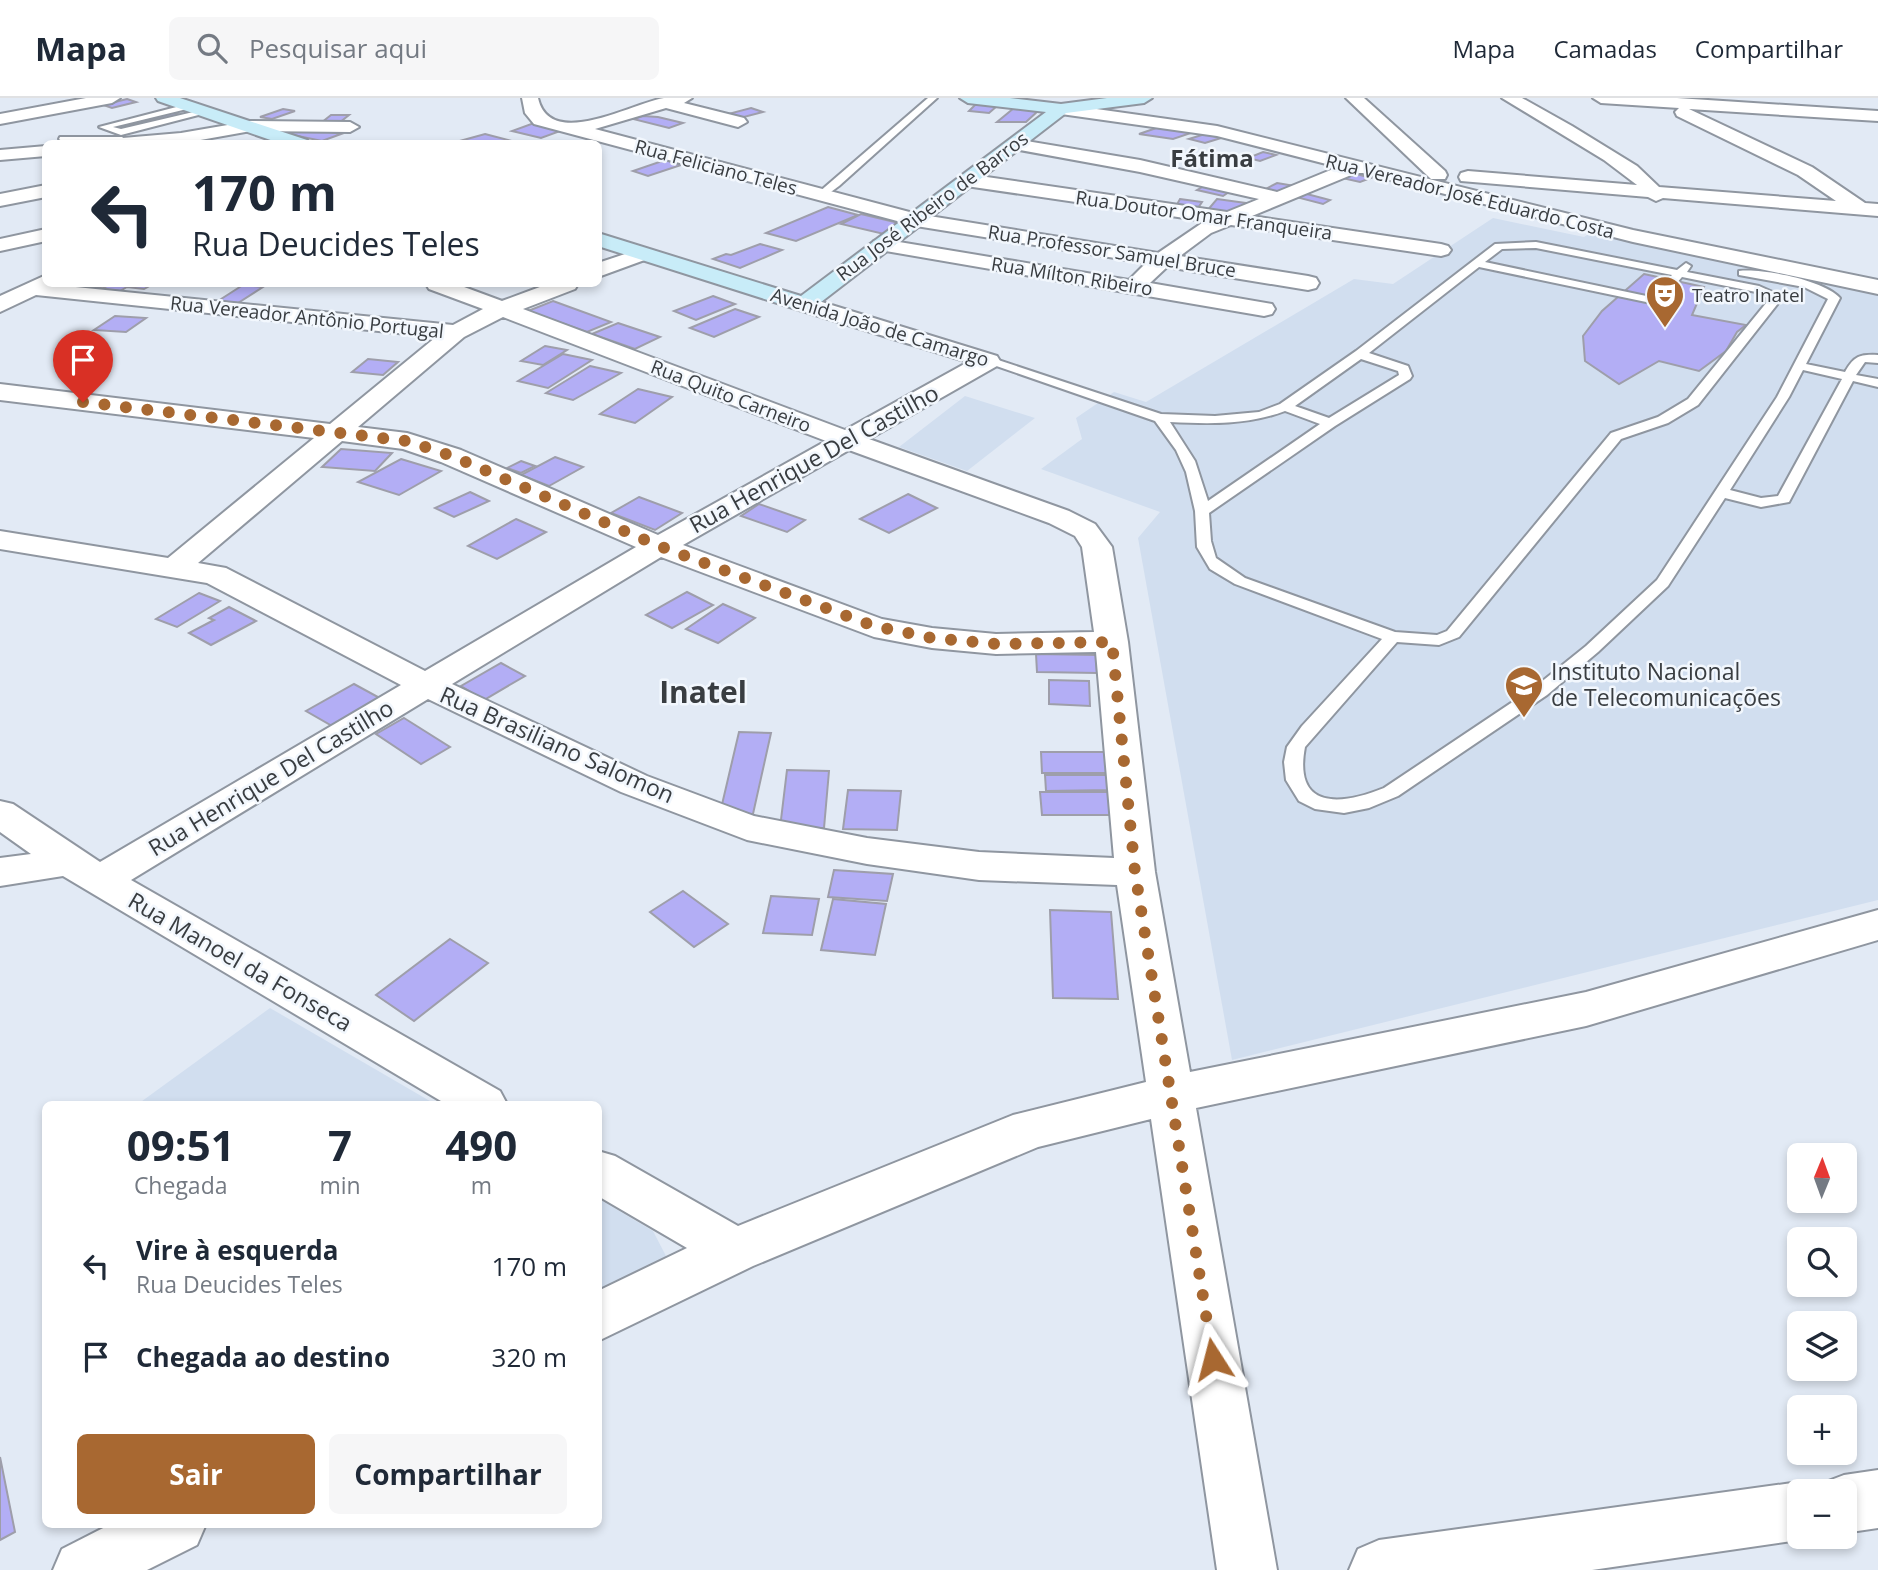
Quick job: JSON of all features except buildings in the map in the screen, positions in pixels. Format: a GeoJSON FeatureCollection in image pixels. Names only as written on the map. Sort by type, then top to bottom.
{"type":"FeatureCollection","features":[{"type":"Feature","properties":{"kind":"main road"},"geometry":{"type":"LineString","coordinates":[[164,98],[251,126],[283,140]]}},
{"type":"Feature","properties":{"kind":"main road"},"geometry":{"type":"LineString","coordinates":[[968,98],[1061,109],[1139,98]]}},
{"type":"Feature","properties":{"kind":"main road","name":"Rua José Ribeiro de Barros"},"geometry":{"type":"LineString","coordinates":[[804,304],[1061,109]]}},
{"type":"Feature","properties":{"kind":"main road","name":"Avenida João de Camargo"},"geometry":{"type":"LineString","coordinates":[[602,240],[804,304]]}},
{"type":"Feature","properties":{"kind":"street"},"geometry":{"type":"LineString","coordinates":[[51,98],[84,104]]}},
{"type":"Feature","properties":{"kind":"street"},"geometry":{"type":"LineString","coordinates":[[0,119],[112,98]]}},
{"type":"Feature","properties":{"kind":"street","name":"Rua Feliciano Teles"},"geometry":{"type":"LineString","coordinates":[[530,98],[533,113],[540,120],[916,220]]}},
{"type":"Feature","properties":{"kind":"street"},"geometry":{"type":"LineString","coordinates":[[543,140],[684,98]]}},
{"type":"Feature","properties":{"kind":"street"},"geometry":{"type":"LineString","coordinates":[[1012,103],[1032,98]]}},
{"type":"Feature","properties":{"kind":"street"},"geometry":{"type":"LineString","coordinates":[[1354,98],[1438,175]]}},
{"type":"Feature","properties":{"kind":"street"},"geometry":{"type":"LineString","coordinates":[[1510,98],[1609,156],[1648,183],[1684,248]]}},
{"type":"Feature","properties":{"kind":"street"},"geometry":{"type":"LineString","coordinates":[[1601,98],[1830,105],[1878,116]]}},
{"type":"Feature","properties":{"kind":"street"},"geometry":{"type":"LineString","coordinates":[[1662,100],[1805,171],[1869,209],[1878,226]]}},
{"type":"Feature","properties":{"kind":"street"},"geometry":{"type":"LineString","coordinates":[[665,103],[738,121]]}},
{"type":"Feature","properties":{"kind":"street"},"geometry":{"type":"LineString","coordinates":[[1830,105],[1878,130]]}},
{"type":"Feature","properties":{"kind":"street","name":"Rua Vereador José Eduardo Costa"},"geometry":{"type":"LineString","coordinates":[[1061,109],[1196,127],[1684,248],[1878,287]]}},
{"type":"Feature","properties":{"kind":"street"},"geometry":{"type":"LineString","coordinates":[[162,140],[251,126],[350,127]]}},
{"type":"Feature","properties":{"kind":"street"},"geometry":{"type":"LineString","coordinates":[[1014,144],[1140,166],[1279,198]]}},
{"type":"Feature","properties":{"kind":"street"},"geometry":{"type":"LineString","coordinates":[[0,155],[42,150]]}},
{"type":"Feature","properties":{"kind":"street"},"geometry":{"type":"LineString","coordinates":[[20,173],[42,165]]}},
{"type":"Feature","properties":{"kind":"street"},"geometry":{"type":"LineString","coordinates":[[1135,286],[1163,259],[1204,229],[1354,167],[1869,209]]}},
{"type":"Feature","properties":{"kind":"street","name":"Rua Doutor Omar Franqueira"},"geometry":{"type":"LineString","coordinates":[[966,180],[1441,250]]}},
{"type":"Feature","properties":{"kind":"street"},"geometry":{"type":"LineString","coordinates":[[0,200],[42,192]]}},
{"type":"Feature","properties":{"kind":"street"},"geometry":{"type":"LineString","coordinates":[[1348,237],[1358,226],[1373,219]]}},
{"type":"Feature","properties":{"kind":"street","name":"Rua Professor Samuel Bruce"},"geometry":{"type":"LineString","coordinates":[[916,220],[1308,283]]}},
{"type":"Feature","properties":{"kind":"street"},"geometry":{"type":"LineString","coordinates":[[0,245],[42,236]]}},
{"type":"Feature","properties":{"kind":"street","name":"Rua Mílton Ribeiro"},"geometry":{"type":"LineString","coordinates":[[881,245],[1264,309]]}},
{"type":"Feature","properties":{"kind":"street"},"geometry":{"type":"LineString","coordinates":[[602,269],[642,254]]}},
{"type":"Feature","properties":{"kind":"street"},"geometry":{"type":"LineString","coordinates":[[2,302],[39,285]]}},
{"type":"Feature","properties":{"kind":"street","name":"Rua Vereador Antônio Portugal"},"geometry":{"type":"LineString","coordinates":[[57,287],[456,332]]}},
{"type":"Feature","properties":{"kind":"street","name":"Rua Quito Carneiro"},"geometry":{"type":"LineString","coordinates":[[445,287],[849,441],[1059,517],[1085,530],[1097,547],[1112,642]]}},
{"type":"Feature","properties":{"kind":"street"},"geometry":{"type":"LineString","coordinates":[[173,569],[456,332],[504,308],[559,287]]}},
{"type":"Feature","properties":{"kind":"street","name":"Avenida João de Camargo"},"geometry":{"type":"LineString","coordinates":[[804,304],[988,361]]}},
{"type":"Feature","properties":{"kind":"street","name":"Rua Henrique Del Castilho"},"geometry":{"type":"LineString","coordinates":[[85,871],[426,685],[659,546],[988,361]]}},
{"type":"Feature","properties":{"kind":"street"},"geometry":{"type":"LineString","coordinates":[[0,392],[407,441],[452,456],[659,546],[814,605],[886,629],[932,638],[996,644],[1112,642],[1135,872],[1247,1570]]}},
{"type":"Feature","properties":{"kind":"street","name":"Rua Brasiliano Salomon"},"geometry":{"type":"LineString","coordinates":[[0,540],[215,575],[426,685],[635,784],[747,827],[867,851],[979,866],[1135,872]]}},
{"type":"Feature","properties":{"kind":"street","name":"Rua Manoel da Fonseca"},"geometry":{"type":"LineString","coordinates":[[0,813],[85,871],[479,1101]]}},
{"type":"Feature","properties":{"kind":"street"},"geometry":{"type":"LineString","coordinates":[[0,872],[85,871]]}},
{"type":"Feature","properties":{"kind":"street"},"geometry":{"type":"LineString","coordinates":[[602,1315],[735,1250],[1030,1129],[1171,1096],[1586,1009],[1878,925]]}},
{"type":"Feature","properties":{"kind":"street"},"geometry":{"type":"LineString","coordinates":[[602,1173],[735,1250]]}},
{"type":"Feature","properties":{"kind":"street"},"geometry":{"type":"LineString","coordinates":[[1857,1502],[1878,1499]]}},
{"type":"Feature","properties":{"kind":"street"},"geometry":{"type":"LineString","coordinates":[[1379,1570],[1787,1513]]}},
{"type":"Feature","properties":{"kind":"street"},"geometry":{"type":"LineString","coordinates":[[83,1570],[168,1528]]}},
{"type":"Feature","properties":{"kind":"lane"},"geometry":{"type":"LineString","coordinates":[[821,195],[855,170],[896,128],[933,98]]}},
{"type":"Feature","properties":{"kind":"lane"},"geometry":{"type":"LineString","coordinates":[[188,106],[103,127],[121,132],[206,112]]}},
{"type":"Feature","properties":{"kind":"lane"},"geometry":{"type":"LineString","coordinates":[[64,139],[91,140]]}},
{"type":"Feature","properties":{"kind":"lane","name":"Avenida João de Camargo"},"geometry":{"type":"LineString","coordinates":[[988,361],[1160,418],[1237,419],[1261,416],[1285,407],[1360,354],[1499,246],[1522,244],[1679,273],[1769,293],[1773,302],[1688,407],[1663,420],[1616,436],[1453,634],[1439,640],[1393,637]]}},
{"type":"Feature","properties":{"kind":"lane"},"geometry":{"type":"LineString","coordinates":[[1476,263],[1647,300],[1656,300],[1679,273],[1689,266],[1710,266]]}},
{"type":"Feature","properties":{"kind":"lane"},"geometry":{"type":"LineString","coordinates":[[1160,418],[1175,435],[1190,461],[1203,511],[1203,546],[1209,560],[1240,581],[1393,637],[1308,730],[1296,747],[1293,762],[1295,780],[1306,797],[1322,805],[1344,807],[1362,804],[1391,792],[1541,691],[1592,649],[1663,583],[1783,397],[1834,298],[1817,287],[1734,271]]}},
{"type":"Feature","properties":{"kind":"lane"},"geometry":{"type":"LineString","coordinates":[[1203,511],[1330,424],[1406,376],[1404,369],[1360,354]]}},
{"type":"Feature","properties":{"kind":"lane"},"geometry":{"type":"LineString","coordinates":[[1722,492],[1760,502],[1779,502],[1784,499],[1860,359],[1878,359]]}},
{"type":"Feature","properties":{"kind":"lane"},"geometry":{"type":"LineString","coordinates":[[1799,366],[1878,383]]}},
{"type":"Feature","properties":{"kind":"lane"},"geometry":{"type":"LineString","coordinates":[[1285,407],[1330,424]]}},
{"type":"Feature","properties":{"kind":"shaded area","name":"Instituto Nacional de Telecomunicações"},"geometry":{"type":"Polygon","coordinates":[[[1493,218],[1584,237],[1595,230],[1878,294],[1878,900],[1232,1060],[1138,538],[1160,512],[1041,469],[1082,439],[1076,418],[1114,392],[1146,402],[1354,279],[1393,284],[1493,218]]]}},
{"type":"Feature","properties":{"kind":"shaded area"},"geometry":{"type":"Polygon","coordinates":[[[965,396],[1035,418],[967,471],[899,447],[965,396]]]}},
{"type":"Feature","properties":{"kind":"shaded area"},"geometry":{"type":"Polygon","coordinates":[[[270,1008],[430,1101],[142,1101],[270,1008]]]}},
{"type":"Feature","properties":{"kind":"shaded area"},"geometry":{"type":"Polygon","coordinates":[[[602,1201],[653,1231],[667,1258],[602,1290],[602,1201]]]}},
{"type":"Feature","properties":{"kind":"place","name":"Teatro Inatel"},"geometry":{"type":"Point","coordinates":[1665,329]}},
{"type":"Feature","properties":{"kind":"place","name":"Instituto Nacional de Telecomunicações"},"geometry":{"type":"Point","coordinates":[1524,719]}},
{"type":"Feature","properties":{"kind":"district","name":"Fátima"},"geometry":{"type":"Point","coordinates":[1212,159]}},
{"type":"Feature","properties":{"kind":"district","name":"Inatel"},"geometry":{"type":"Point","coordinates":[703,693]}},
{"type":"Feature","properties":{"kind":"route"},"geometry":{"type":"LineString","coordinates":[[83,402],[407,441],[452,456],[659,546],[874,626],[932,638],[996,644],[1112,642],[1135,872],[1213,1359]]}}]}
